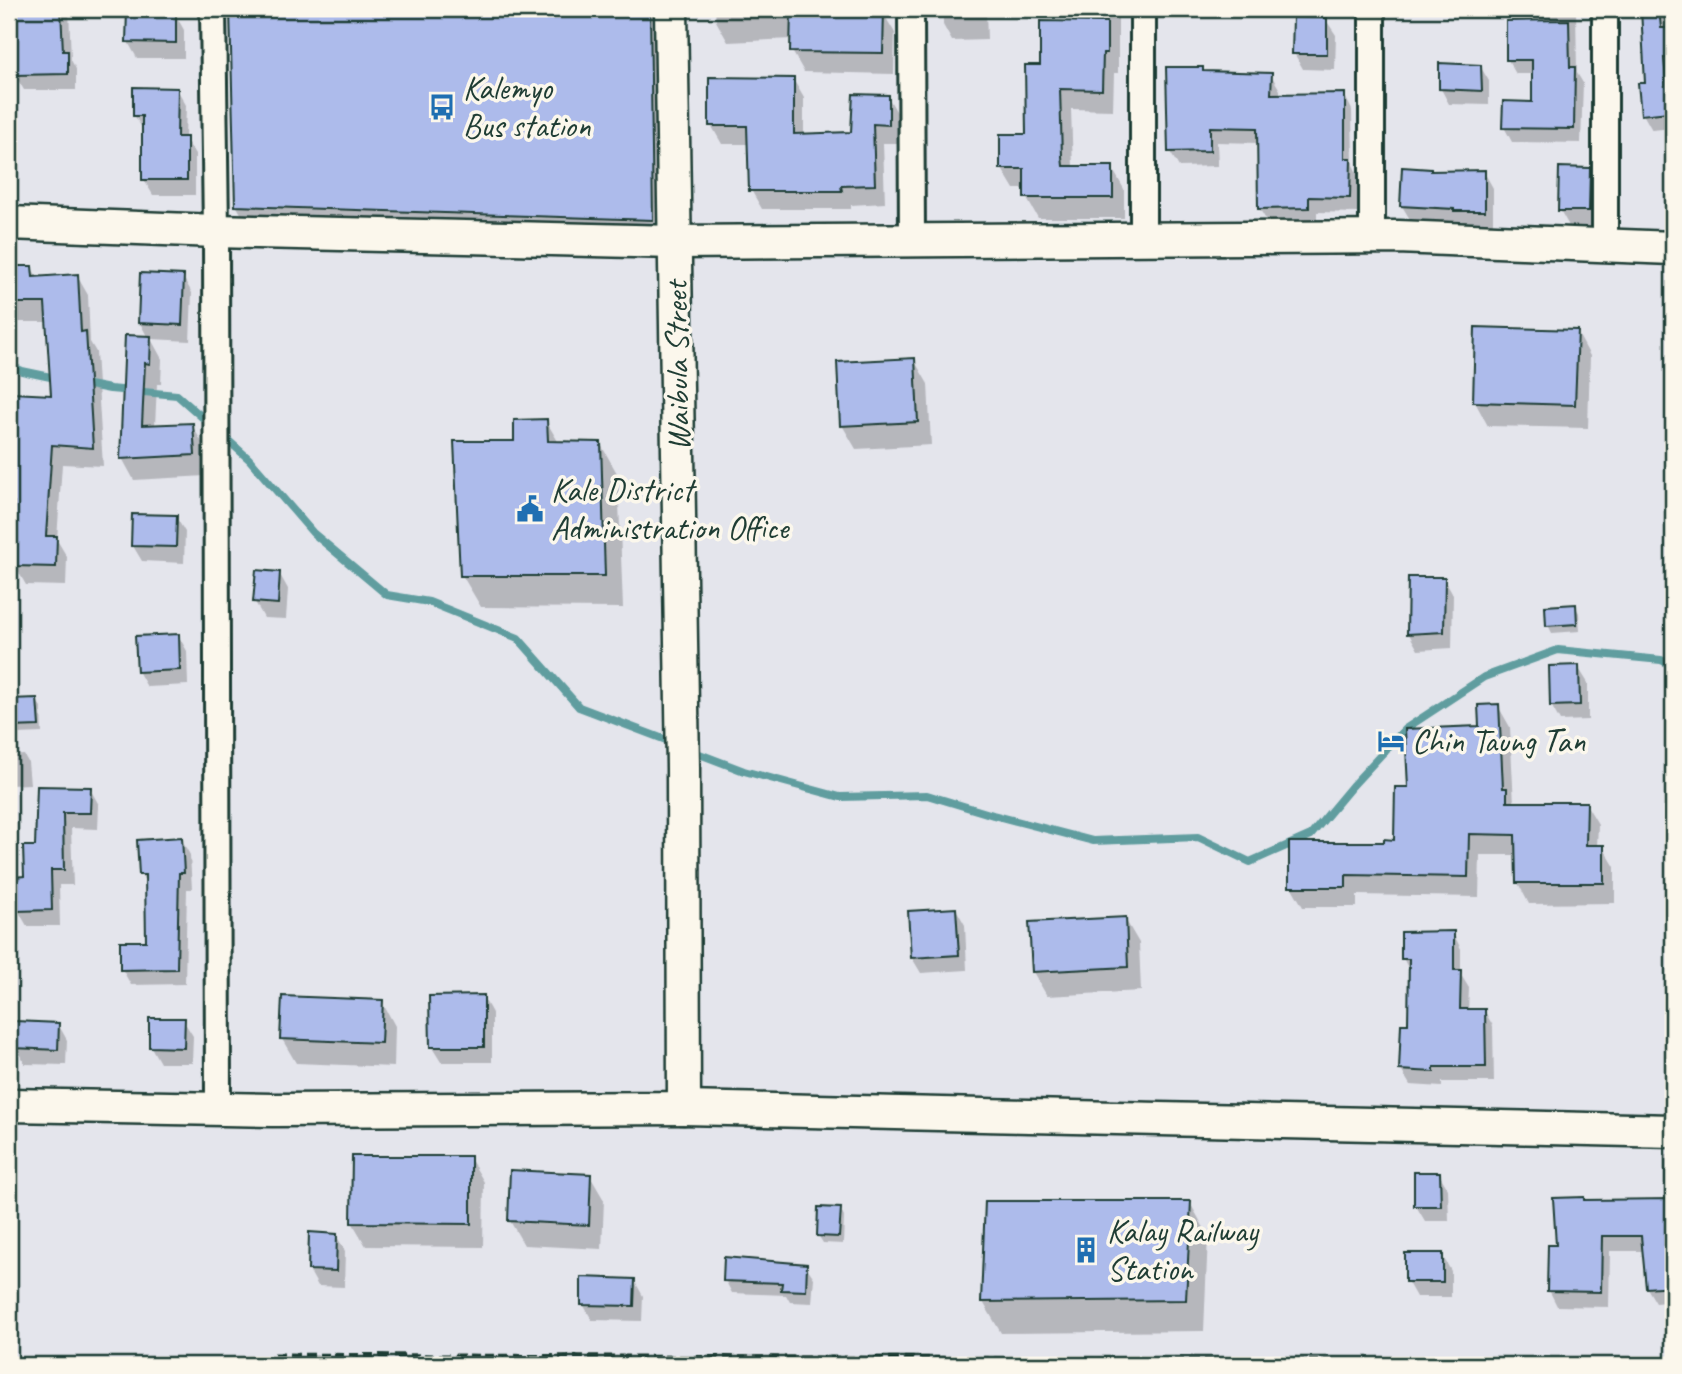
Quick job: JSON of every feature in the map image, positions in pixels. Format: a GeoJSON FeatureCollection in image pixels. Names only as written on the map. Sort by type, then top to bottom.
{"type":"FeatureCollection","features":[{"type":"Feature","properties":{"kind":"street"},"geometry":{"type":"LineString","coordinates":[[213,9],[217,402],[218,1109]]}},
{"type":"Feature","properties":{"kind":"street","name":"Waibula Street"},"geometry":{"type":"LineString","coordinates":[[671,9],[683,768],[684,1108]]}},
{"type":"Feature","properties":{"kind":"street"},"geometry":{"type":"LineString","coordinates":[[911,9],[912,240]]}},
{"type":"Feature","properties":{"kind":"street"},"geometry":{"type":"LineString","coordinates":[[1143,9],[1143,239]]}},
{"type":"Feature","properties":{"kind":"street"},"geometry":{"type":"LineString","coordinates":[[1372,9],[1372,237]]}},
{"type":"Feature","properties":{"kind":"street"},"geometry":{"type":"LineString","coordinates":[[1605,9],[1605,245]]}},
{"type":"Feature","properties":{"kind":"street"},"geometry":{"type":"LineString","coordinates":[[9,223],[675,242],[1372,237],[1673,248]]}},
{"type":"Feature","properties":{"kind":"street"},"geometry":{"type":"LineString","coordinates":[[9,1105],[218,1109],[684,1108],[1673,1130]]}},
{"type":"Feature","properties":{"kind":"building"},"geometry":{"type":"Polygon","coordinates":[[[9,9],[61,9],[63,51],[68,51],[68,74],[14,75],[13,46],[9,47],[9,9]]]}},
{"type":"Feature","properties":{"kind":"building","name":"Kalemyo Bus station"},"geometry":{"type":"Polygon","coordinates":[[[230,9],[650,9],[653,220],[235,206],[230,9]]]}},
{"type":"Feature","properties":{"kind":"building"},"geometry":{"type":"Polygon","coordinates":[[[791,9],[884,10],[883,53],[790,52],[791,9]]]}},
{"type":"Feature","properties":{"kind":"building"},"geometry":{"type":"Polygon","coordinates":[[[1641,9],[1659,9],[1661,28],[1670,28],[1672,58],[1664,58],[1669,112],[1641,115],[1638,83],[1645,83],[1641,9]]]}},
{"type":"Feature","properties":{"kind":"building"},"geometry":{"type":"Polygon","coordinates":[[[127,11],[176,12],[176,43],[126,42],[127,11]]]}},
{"type":"Feature","properties":{"kind":"building"},"geometry":{"type":"Polygon","coordinates":[[[1293,17],[1327,18],[1327,54],[1292,54],[1293,17]]]}},
{"type":"Feature","properties":{"kind":"building"},"geometry":{"type":"Polygon","coordinates":[[[1569,20],[1570,67],[1575,67],[1574,129],[1502,128],[1503,101],[1532,102],[1532,60],[1506,60],[1506,21],[1569,20]]]}},
{"type":"Feature","properties":{"kind":"building"},"geometry":{"type":"Polygon","coordinates":[[[1040,21],[1107,22],[1107,53],[1103,53],[1102,90],[1060,89],[1062,156],[1063,166],[1113,166],[1113,198],[1024,198],[1024,169],[1000,169],[1000,134],[1026,134],[1025,65],[1040,65],[1040,21]]]}},
{"type":"Feature","properties":{"kind":"building"},"geometry":{"type":"Polygon","coordinates":[[[1439,63],[1481,65],[1482,91],[1439,89],[1439,63]]]}},
{"type":"Feature","properties":{"kind":"building"},"geometry":{"type":"Polygon","coordinates":[[[1166,67],[1272,73],[1271,94],[1345,93],[1345,158],[1351,158],[1350,198],[1309,197],[1309,208],[1258,209],[1257,128],[1210,127],[1210,151],[1168,152],[1166,67]]]}},
{"type":"Feature","properties":{"kind":"building"},"geometry":{"type":"Polygon","coordinates":[[[709,77],[794,78],[794,134],[851,132],[853,94],[889,95],[889,125],[873,124],[875,185],[841,186],[842,191],[749,191],[747,126],[709,126],[709,77]]]}},
{"type":"Feature","properties":{"kind":"building"},"geometry":{"type":"Polygon","coordinates":[[[133,87],[178,88],[177,137],[187,137],[187,180],[142,180],[142,116],[133,116],[133,87]]]}},
{"type":"Feature","properties":{"kind":"building"},"geometry":{"type":"Polygon","coordinates":[[[1402,167],[1431,171],[1485,170],[1485,211],[1400,206],[1402,167]]]}},
{"type":"Feature","properties":{"kind":"building"},"geometry":{"type":"Polygon","coordinates":[[[1559,167],[1590,168],[1589,211],[1558,211],[1559,167]]]}},
{"type":"Feature","properties":{"kind":"building"},"geometry":{"type":"Polygon","coordinates":[[[9,266],[32,266],[33,277],[78,274],[81,332],[86,331],[93,448],[52,445],[46,536],[57,536],[56,567],[13,566],[14,502],[9,502],[9,435],[13,393],[51,395],[45,303],[9,303],[9,266]]]}},
{"type":"Feature","properties":{"kind":"building"},"geometry":{"type":"Polygon","coordinates":[[[140,273],[184,275],[182,325],[138,323],[140,273]]]}},
{"type":"Feature","properties":{"kind":"building"},"geometry":{"type":"Polygon","coordinates":[[[1475,327],[1578,330],[1575,405],[1473,402],[1475,327]]]}},
{"type":"Feature","properties":{"kind":"building"},"geometry":{"type":"Polygon","coordinates":[[[125,335],[151,336],[150,364],[145,363],[142,425],[193,423],[195,455],[120,459],[125,335]]]}},
{"type":"Feature","properties":{"kind":"building"},"geometry":{"type":"Polygon","coordinates":[[[915,358],[918,422],[840,426],[837,362],[915,358]]]}},
{"type":"Feature","properties":{"kind":"building","name":"Kale District Administration Office"},"geometry":{"type":"Polygon","coordinates":[[[547,419],[548,441],[601,442],[605,576],[460,576],[454,441],[514,441],[514,420],[547,419]]]}},
{"type":"Feature","properties":{"kind":"building"},"geometry":{"type":"Polygon","coordinates":[[[132,514],[177,515],[176,547],[131,546],[132,514]]]}},
{"type":"Feature","properties":{"kind":"building"},"geometry":{"type":"Polygon","coordinates":[[[256,570],[280,572],[278,604],[253,602],[256,570]]]}},
{"type":"Feature","properties":{"kind":"building"},"geometry":{"type":"Polygon","coordinates":[[[1408,577],[1445,577],[1444,632],[1407,634],[1408,577]]]}},
{"type":"Feature","properties":{"kind":"building"},"geometry":{"type":"Polygon","coordinates":[[[1576,604],[1577,624],[1546,626],[1545,606],[1576,604]]]}},
{"type":"Feature","properties":{"kind":"building"},"geometry":{"type":"Polygon","coordinates":[[[179,634],[180,670],[137,672],[135,636],[179,634]]]}},
{"type":"Feature","properties":{"kind":"building"},"geometry":{"type":"Polygon","coordinates":[[[1579,665],[1580,705],[1550,706],[1549,666],[1579,665]]]}},
{"type":"Feature","properties":{"kind":"building"},"geometry":{"type":"Polygon","coordinates":[[[37,698],[39,726],[11,727],[9,699],[37,698]]]}},
{"type":"Feature","properties":{"kind":"building"},"geometry":{"type":"Polygon","coordinates":[[[1499,704],[1503,788],[1507,788],[1507,802],[1587,802],[1586,845],[1604,845],[1604,883],[1516,883],[1515,835],[1469,834],[1468,877],[1346,875],[1346,887],[1289,887],[1289,842],[1394,840],[1395,787],[1408,787],[1405,729],[1479,726],[1478,705],[1499,704]]]}},
{"type":"Feature","properties":{"kind":"building"},"geometry":{"type":"Polygon","coordinates":[[[37,786],[91,787],[90,813],[63,813],[64,870],[51,870],[52,910],[16,911],[15,877],[24,876],[23,846],[35,846],[37,786]]]}},
{"type":"Feature","properties":{"kind":"building"},"geometry":{"type":"Polygon","coordinates":[[[182,837],[184,873],[179,873],[177,969],[120,970],[120,941],[146,941],[145,875],[139,875],[137,840],[182,837]]]}},
{"type":"Feature","properties":{"kind":"building"},"geometry":{"type":"Polygon","coordinates":[[[956,908],[959,955],[911,958],[908,911],[956,908]]]}},
{"type":"Feature","properties":{"kind":"building"},"geometry":{"type":"Polygon","coordinates":[[[1126,917],[1128,967],[1032,972],[1029,922],[1126,917]]]}},
{"type":"Feature","properties":{"kind":"building"},"geometry":{"type":"Polygon","coordinates":[[[1454,931],[1454,970],[1461,970],[1460,1009],[1485,1009],[1486,1067],[1434,1067],[1434,1072],[1399,1070],[1401,1024],[1408,1024],[1409,959],[1401,959],[1401,932],[1454,931]]]}},
{"type":"Feature","properties":{"kind":"building"},"geometry":{"type":"Polygon","coordinates":[[[484,995],[484,1047],[430,1047],[429,996],[484,995]]]}},
{"type":"Feature","properties":{"kind":"building"},"geometry":{"type":"Polygon","coordinates":[[[282,996],[383,1000],[381,1043],[280,1039],[282,996]]]}},
{"type":"Feature","properties":{"kind":"building"},"geometry":{"type":"Polygon","coordinates":[[[149,1018],[185,1018],[184,1048],[149,1047],[149,1018]]]}},
{"type":"Feature","properties":{"kind":"building"},"geometry":{"type":"Polygon","coordinates":[[[15,1021],[59,1023],[58,1050],[14,1048],[15,1021]]]}},
{"type":"Feature","properties":{"kind":"building"},"geometry":{"type":"Polygon","coordinates":[[[352,1156],[471,1156],[471,1224],[351,1223],[352,1156]]]}},
{"type":"Feature","properties":{"kind":"building"},"geometry":{"type":"Polygon","coordinates":[[[510,1170],[591,1174],[589,1225],[508,1221],[510,1170]]]}},
{"type":"Feature","properties":{"kind":"building"},"geometry":{"type":"Polygon","coordinates":[[[1414,1172],[1440,1172],[1441,1206],[1414,1206],[1414,1172]]]}},
{"type":"Feature","properties":{"kind":"building"},"geometry":{"type":"Polygon","coordinates":[[[1584,1197],[1584,1200],[1673,1199],[1673,1286],[1646,1288],[1641,1236],[1602,1236],[1601,1292],[1547,1291],[1548,1245],[1556,1245],[1553,1198],[1584,1197]]]}},
{"type":"Feature","properties":{"kind":"building","name":"Kalay Railway Station"},"geometry":{"type":"Polygon","coordinates":[[[985,1201],[1191,1201],[1186,1300],[981,1302],[985,1201]]]}},
{"type":"Feature","properties":{"kind":"building"},"geometry":{"type":"Polygon","coordinates":[[[818,1207],[841,1208],[839,1237],[817,1236],[818,1207]]]}},
{"type":"Feature","properties":{"kind":"building"},"geometry":{"type":"Polygon","coordinates":[[[309,1232],[337,1234],[336,1271],[308,1270],[309,1232]]]}},
{"type":"Feature","properties":{"kind":"building"},"geometry":{"type":"Polygon","coordinates":[[[1405,1253],[1443,1253],[1443,1282],[1405,1282],[1405,1253]]]}},
{"type":"Feature","properties":{"kind":"building"},"geometry":{"type":"Polygon","coordinates":[[[724,1257],[807,1264],[806,1291],[781,1290],[782,1283],[723,1281],[724,1257]]]}},
{"type":"Feature","properties":{"kind":"building"},"geometry":{"type":"Polygon","coordinates":[[[581,1277],[635,1279],[634,1306],[581,1305],[581,1277]]]}},
{"type":"Feature","properties":{"kind":"waterway"},"geometry":{"type":"LineString","coordinates":[[9,365],[22,371],[60,379]]}},
{"type":"Feature","properties":{"kind":"waterway"},"geometry":{"type":"LineString","coordinates":[[79,383],[110,389],[177,395],[211,425]]}},
{"type":"Feature","properties":{"kind":"waterway"},"geometry":{"type":"LineString","coordinates":[[221,434],[249,459],[313,533],[387,595],[429,602],[518,638],[579,707],[674,743]]}},
{"type":"Feature","properties":{"kind":"waterway"},"geometry":{"type":"LineString","coordinates":[[689,750],[744,771],[840,797],[927,795],[1093,841],[1198,837],[1250,862],[1311,835],[1405,729],[1484,677],[1558,650],[1661,660],[1673,665]]}},
{"type":"Feature","properties":{"kind":"railway"},"geometry":{"type":"LineString","coordinates":[[274,1355],[1673,1363]]}},
{"type":"Feature","properties":{"kind":"place","name":"Kalemyo Bus station"},"geometry":{"type":"Point","coordinates":[442,107]}},
{"type":"Feature","properties":{"kind":"place","name":"Kale District Administration Office"},"geometry":{"type":"Point","coordinates":[530,509]}},
{"type":"Feature","properties":{"kind":"place","name":"Chin Taung Tan"},"geometry":{"type":"Point","coordinates":[1391,741]}},
{"type":"Feature","properties":{"kind":"place","name":"Kalay Railway Station"},"geometry":{"type":"Point","coordinates":[1086,1250]}}]}
